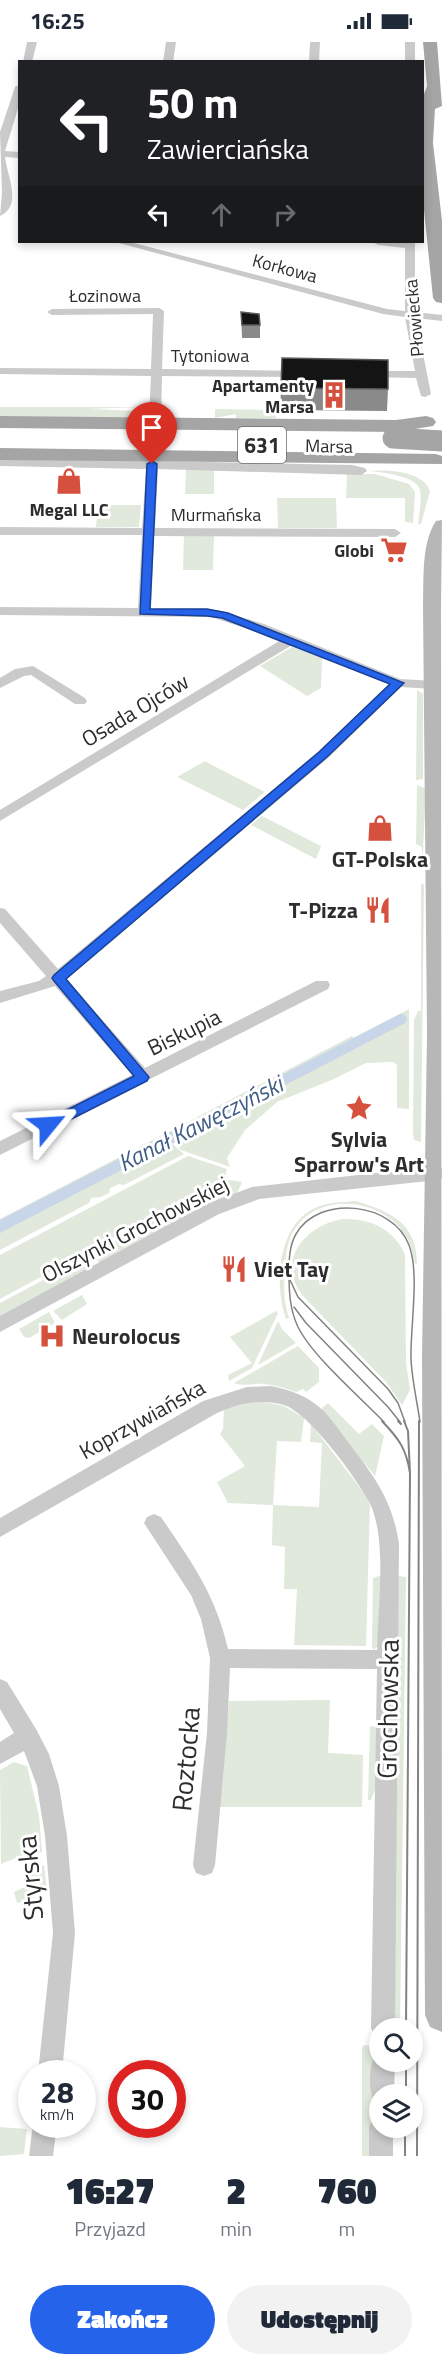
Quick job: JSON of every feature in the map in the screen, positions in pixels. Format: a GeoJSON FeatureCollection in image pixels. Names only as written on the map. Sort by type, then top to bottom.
{"type":"FeatureCollection","features":[{"type":"Feature","properties":{"kind":"main road","name":"Płowiecka"},"geometry":{"type":"LineString","coordinates":[[430,42],[434,86],[427,109],[425,144],[442,298]]}},
{"type":"Feature","properties":{"kind":"main road"},"geometry":{"type":"LineString","coordinates":[[434,86],[442,158]]}},
{"type":"Feature","properties":{"kind":"main road","name":"Marsa"},"geometry":{"type":"LineString","coordinates":[[0,422],[396,426],[433,416],[421,433],[422,439],[427,451],[440,458]]}},
{"type":"Feature","properties":{"kind":"main road"},"geometry":{"type":"LineString","coordinates":[[67,422],[92,427],[188,435]]}},
{"type":"Feature","properties":{"kind":"main road","name":"Marsa"},"geometry":{"type":"LineString","coordinates":[[0,434],[363,437],[442,441]]}},
{"type":"Feature","properties":{"kind":"main road","name":"Marsa"},"geometry":{"type":"LineString","coordinates":[[0,442],[124,444],[440,458]]}},
{"type":"Feature","properties":{"kind":"main road"},"geometry":{"type":"LineString","coordinates":[[0,453],[22,449],[93,448],[124,444]]}},
{"type":"Feature","properties":{"kind":"main road","name":"Marsa"},"geometry":{"type":"LineString","coordinates":[[0,453],[440,458]]}},
{"type":"Feature","properties":{"kind":"main road"},"geometry":{"type":"LineString","coordinates":[[434,685],[432,606],[436,545],[442,525]]}},
{"type":"Feature","properties":{"kind":"main road","name":"Grochowska"},"geometry":{"type":"LineString","coordinates":[[434,685],[439,1034],[435,1358],[442,2015]]}},
{"type":"Feature","properties":{"kind":"street"},"geometry":{"type":"LineString","coordinates":[[28,60],[32,42]]}},
{"type":"Feature","properties":{"kind":"street"},"geometry":{"type":"LineString","coordinates":[[168,60],[171,42]]}},
{"type":"Feature","properties":{"kind":"street"},"geometry":{"type":"LineString","coordinates":[[314,60],[315,42]]}},
{"type":"Feature","properties":{"kind":"street"},"geometry":{"type":"LineString","coordinates":[[410,42],[410,60]]}},
{"type":"Feature","properties":{"kind":"street"},"geometry":{"type":"LineString","coordinates":[[4,212],[7,198],[0,154],[18,94]]}},
{"type":"Feature","properties":{"kind":"street"},"geometry":{"type":"LineString","coordinates":[[0,154],[18,156]]}},
{"type":"Feature","properties":{"kind":"street"},"geometry":{"type":"LineString","coordinates":[[5,182],[18,180]]}},
{"type":"Feature","properties":{"kind":"street","name":"Korkowa"},"geometry":{"type":"LineString","coordinates":[[124,243],[387,312],[442,318]]}},
{"type":"Feature","properties":{"kind":"street"},"geometry":{"type":"LineString","coordinates":[[394,243],[410,244]]}},
{"type":"Feature","properties":{"kind":"street","name":"Płowiecka"},"geometry":{"type":"LineString","coordinates":[[410,244],[411,316],[425,394]]}},
{"type":"Feature","properties":{"kind":"street","name":"Łozinowa"},"geometry":{"type":"LineString","coordinates":[[52,312],[159,311],[156,373]]}},
{"type":"Feature","properties":{"kind":"street","name":"Tytoniowa"},"geometry":{"type":"LineString","coordinates":[[0,371],[318,374]]}},
{"type":"Feature","properties":{"kind":"street"},"geometry":{"type":"LineString","coordinates":[[155,417],[156,373]]}},
{"type":"Feature","properties":{"kind":"street"},"geometry":{"type":"LineString","coordinates":[[352,374],[420,375]]}},
{"type":"Feature","properties":{"kind":"street"},"geometry":{"type":"LineString","coordinates":[[0,462],[361,471]]}},
{"type":"Feature","properties":{"kind":"street"},"geometry":{"type":"LineString","coordinates":[[144,612],[152,464]]}},
{"type":"Feature","properties":{"kind":"street","name":"Murmańska"},"geometry":{"type":"LineString","coordinates":[[0,531],[395,533]]}},
{"type":"Feature","properties":{"kind":"street"},"geometry":{"type":"LineString","coordinates":[[0,611],[212,613],[291,640],[398,683],[434,685]]}},
{"type":"Feature","properties":{"kind":"street","name":"Osada Ojców"},"geometry":{"type":"LineString","coordinates":[[0,816],[291,640]]}},
{"type":"Feature","properties":{"kind":"street"},"geometry":{"type":"LineString","coordinates":[[0,684],[23,671],[33,670],[80,701]]}},
{"type":"Feature","properties":{"kind":"street"},"geometry":{"type":"LineString","coordinates":[[0,997],[44,985],[58,978],[323,755],[398,683]]}},
{"type":"Feature","properties":{"kind":"street"},"geometry":{"type":"LineString","coordinates":[[0,913],[143,1077]]}},
{"type":"Feature","properties":{"kind":"street","name":"Biskupia"},"geometry":{"type":"LineString","coordinates":[[0,1149],[322,986]]}},
{"type":"Feature","properties":{"kind":"street","name":"Olszynki Grochowskiej"},"geometry":{"type":"LineString","coordinates":[[0,1325],[213,1209],[258,1192],[438,1173]]}},
{"type":"Feature","properties":{"kind":"street","name":"Koprzywiańska"},"geometry":{"type":"LineString","coordinates":[[0,1528],[210,1407],[232,1397],[252,1393],[275,1395],[306,1407],[313,1414]]}},
{"type":"Feature","properties":{"kind":"street","name":"Grochowska"},"geometry":{"type":"LineString","coordinates":[[313,1414],[381,1502],[389,1544],[383,2018]]}},
{"type":"Feature","properties":{"kind":"street","name":"Roztocka"},"geometry":{"type":"LineString","coordinates":[[154,1523],[198,1589],[211,1619],[220,1658],[217,1734],[204,1865]]}},
{"type":"Feature","properties":{"kind":"street"},"geometry":{"type":"LineString","coordinates":[[220,1658],[388,1660]]}},
{"type":"Feature","properties":{"kind":"street","name":"Styrska"},"geometry":{"type":"LineString","coordinates":[[0,1689],[29,1736],[48,1786],[56,1836],[64,1919],[62,1964],[51,2060]]}},
{"type":"Feature","properties":{"kind":"street"},"geometry":{"type":"LineString","coordinates":[[0,1754],[29,1736]]}},
{"type":"Feature","properties":{"kind":"street"},"geometry":{"type":"LineString","coordinates":[[41,2156],[43,2138]]}},
{"type":"Feature","properties":{"kind":"street"},"geometry":{"type":"LineString","coordinates":[[381,2138],[381,2156]]}},
{"type":"Feature","properties":{"kind":"shaded area"},"geometry":{"type":"Polygon","coordinates":[[[0,407],[139,407],[89,409],[138,411],[138,415],[121,418],[0,417],[0,407]]]}},
{"type":"Feature","properties":{"kind":"shaded area"},"geometry":{"type":"Polygon","coordinates":[[[215,409],[276,410],[276,418],[236,418],[236,414],[215,418],[215,409]]]}},
{"type":"Feature","properties":{"kind":"shaded area"},"geometry":{"type":"Polygon","coordinates":[[[186,470],[214,470],[214,494],[185,494],[186,470]]]}},
{"type":"Feature","properties":{"kind":"shaded area"},"geometry":{"type":"Polygon","coordinates":[[[385,470],[413,475],[426,484],[430,491],[421,524],[418,524],[421,498],[417,485],[406,478],[369,471],[385,470]]]}},
{"type":"Feature","properties":{"kind":"shaded area"},"geometry":{"type":"Polygon","coordinates":[[[347,474],[375,474],[409,484],[415,492],[413,523],[405,522],[405,498],[346,498],[347,474]]]}},
{"type":"Feature","properties":{"kind":"shaded area"},"geometry":{"type":"Polygon","coordinates":[[[277,498],[336,498],[337,528],[278,528],[277,498]]]}},
{"type":"Feature","properties":{"kind":"shaded area"},"geometry":{"type":"Polygon","coordinates":[[[98,505],[141,505],[139,527],[96,527],[98,505]]]}},
{"type":"Feature","properties":{"kind":"shaded area"},"geometry":{"type":"Polygon","coordinates":[[[184,535],[214,536],[213,570],[183,570],[184,535]]]}},
{"type":"Feature","properties":{"kind":"shaded area"},"geometry":{"type":"Polygon","coordinates":[[[292,647],[322,658],[321,688],[307,696],[260,666],[292,647]]]}},
{"type":"Feature","properties":{"kind":"shaded area"},"geometry":{"type":"Polygon","coordinates":[[[417,690],[423,694],[423,779],[416,780],[417,690]]]}},
{"type":"Feature","properties":{"kind":"shaded area"},"geometry":{"type":"Polygon","coordinates":[[[205,761],[265,792],[243,810],[177,777],[205,761]]]}},
{"type":"Feature","properties":{"kind":"shaded area"},"geometry":{"type":"Polygon","coordinates":[[[417,785],[426,789],[422,872],[422,847],[416,844],[417,785]]]}},
{"type":"Feature","properties":{"kind":"shaded area"},"geometry":{"type":"Polygon","coordinates":[[[262,816],[321,846],[316,859],[251,825],[262,816]]]}},
{"type":"Feature","properties":{"kind":"shaded area"},"geometry":{"type":"Polygon","coordinates":[[[421,883],[424,885],[421,1142],[414,1140],[413,1132],[414,1020],[418,1011],[421,1011],[421,883]]]}},
{"type":"Feature","properties":{"kind":"shaded area"},"geometry":{"type":"Polygon","coordinates":[[[409,1009],[409,1109],[397,1108],[397,1065],[393,1062],[366,1063],[334,1079],[277,1102],[245,1130],[227,1158],[230,1167],[181,1150],[167,1133],[352,1036],[354,1038],[409,1009]]]}},
{"type":"Feature","properties":{"kind":"shaded area"},"geometry":{"type":"Polygon","coordinates":[[[162,1135],[184,1154],[124,1185],[119,1184],[110,1188],[109,1193],[91,1198],[89,1203],[0,1250],[0,1219],[162,1135]]]}},
{"type":"Feature","properties":{"kind":"shaded area"},"geometry":{"type":"Polygon","coordinates":[[[188,1156],[227,1169],[225,1177],[0,1299],[0,1255],[188,1156]]]}},
{"type":"Feature","properties":{"kind":"shaded area"},"geometry":{"type":"Polygon","coordinates":[[[229,1180],[242,1182],[237,1194],[100,1263],[92,1254],[229,1180]]]}},
{"type":"Feature","properties":{"kind":"shaded area"},"geometry":{"type":"Polygon","coordinates":[[[356,1201],[390,1215],[407,1229],[416,1250],[417,1264],[414,1263],[410,1243],[399,1227],[384,1215],[366,1207],[346,1204],[327,1206],[310,1214],[296,1227],[289,1242],[284,1280],[289,1318],[286,1319],[282,1304],[280,1270],[288,1237],[296,1223],[308,1212],[323,1205],[356,1201]]]}},
{"type":"Feature","properties":{"kind":"shaded area"},"geometry":{"type":"Polygon","coordinates":[[[343,1219],[353,1219],[380,1227],[395,1238],[405,1255],[406,1362],[410,1390],[402,1405],[386,1382],[303,1296],[295,1283],[292,1270],[293,1258],[298,1247],[317,1229],[343,1219]]]}},
{"type":"Feature","properties":{"kind":"shaded area"},"geometry":{"type":"Polygon","coordinates":[[[85,1258],[93,1267],[0,1317],[0,1303],[85,1258]]]}},
{"type":"Feature","properties":{"kind":"shaded area"},"geometry":{"type":"Polygon","coordinates":[[[82,1295],[87,1304],[62,1320],[53,1311],[82,1295]]]}},
{"type":"Feature","properties":{"kind":"shaded area"},"geometry":{"type":"Polygon","coordinates":[[[276,1311],[278,1313],[252,1368],[229,1381],[228,1375],[252,1363],[230,1337],[276,1311]]]}},
{"type":"Feature","properties":{"kind":"shaded area"},"geometry":{"type":"Polygon","coordinates":[[[49,1312],[55,1323],[29,1338],[24,1337],[19,1329],[49,1312]]]}},
{"type":"Feature","properties":{"kind":"shaded area"},"geometry":{"type":"Polygon","coordinates":[[[278,1321],[282,1329],[296,1343],[258,1365],[278,1321]]]}},
{"type":"Feature","properties":{"kind":"shaded area"},"geometry":{"type":"Polygon","coordinates":[[[298,1346],[319,1368],[319,1382],[306,1392],[303,1389],[296,1392],[267,1384],[234,1383],[298,1346]]]}},
{"type":"Feature","properties":{"kind":"shaded area"},"geometry":{"type":"Polygon","coordinates":[[[259,1401],[284,1406],[304,1418],[301,1442],[277,1441],[273,1505],[228,1503],[217,1482],[245,1466],[220,1434],[223,1429],[224,1409],[259,1401]]]}},
{"type":"Feature","properties":{"kind":"shaded area"},"geometry":{"type":"Polygon","coordinates":[[[328,1403],[359,1434],[372,1424],[384,1436],[375,1476],[322,1413],[322,1408],[328,1403]]]}},
{"type":"Feature","properties":{"kind":"shaded area"},"geometry":{"type":"Polygon","coordinates":[[[311,1424],[370,1504],[366,1646],[294,1645],[297,1589],[284,1589],[285,1547],[272,1545],[273,1505],[319,1507],[322,1443],[310,1442],[311,1424]]]}},
{"type":"Feature","properties":{"kind":"shaded area"},"geometry":{"type":"Polygon","coordinates":[[[382,1575],[379,1645],[374,1650],[372,1647],[373,1578],[382,1575]]]}},
{"type":"Feature","properties":{"kind":"shaded area"},"geometry":{"type":"Polygon","coordinates":[[[398,1576],[406,1577],[400,2018],[393,2018],[398,1576]]]}},
{"type":"Feature","properties":{"kind":"shaded area"},"geometry":{"type":"Polygon","coordinates":[[[330,1700],[328,1753],[363,1755],[362,1807],[219,1807],[229,1701],[330,1700]]]}},
{"type":"Feature","properties":{"kind":"shaded area"},"geometry":{"type":"Polygon","coordinates":[[[370,1726],[378,1727],[378,1782],[371,1800],[368,1800],[370,1726]]]}},
{"type":"Feature","properties":{"kind":"shaded area"},"geometry":{"type":"Polygon","coordinates":[[[14,1762],[27,1766],[39,1816],[42,1852],[22,1860],[18,1857],[1,1864],[0,1770],[14,1762]]]}},
{"type":"Feature","properties":{"kind":"shaded area"},"geometry":{"type":"Polygon","coordinates":[[[44,1865],[47,1891],[34,1894],[35,1898],[17,1903],[14,1892],[29,1885],[24,1872],[44,1865]]]}},
{"type":"Feature","properties":{"kind":"shaded area"},"geometry":{"type":"Polygon","coordinates":[[[369,2046],[369,2072],[374,2072],[373,2084],[369,2084],[369,2138],[372,2138],[372,2156],[362,2156],[362,2047],[369,2046]]]}},
{"type":"Feature","properties":{"kind":"shaded area"},"geometry":{"type":"Polygon","coordinates":[[[0,2127],[18,2128],[18,2138],[26,2138],[24,2154],[0,2156],[0,2127]]]}},
{"type":"Feature","properties":{"kind":"building"},"geometry":{"type":"Polygon","coordinates":[[[241,312],[259,314],[260,325],[242,325],[241,312]]]}},
{"type":"Feature","properties":{"kind":"building"},"geometry":{"type":"Polygon","coordinates":[[[282,358],[388,360],[388,389],[281,388],[282,358]]]}},
{"type":"Feature","properties":{"kind":"waterway","name":"Kanał Kawęczyński"},"geometry":{"type":"LineString","coordinates":[[0,1227],[400,1019]]}},
{"type":"Feature","properties":{"kind":"tram line"},"geometry":{"type":"LineString","coordinates":[[384,1422],[314,1351],[298,1327],[293,1314],[289,1281],[292,1243],[307,1221],[321,1213],[355,1208],[372,1212],[388,1220],[400,1231],[409,1245],[414,1271],[411,1359],[420,1422]]}},
{"type":"Feature","properties":{"kind":"tram line"},"geometry":{"type":"LineString","coordinates":[[290,1280],[298,1297],[388,1389],[398,1403],[405,1422]]}},
{"type":"Feature","properties":{"kind":"tram line"},"geometry":{"type":"LineString","coordinates":[[294,1307],[306,1323],[400,1422]]}},
{"type":"Feature","properties":{"kind":"tram line"},"geometry":{"type":"LineString","coordinates":[[382,1421],[401,1444],[410,1473]]}},
{"type":"Feature","properties":{"kind":"tram line"},"geometry":{"type":"LineString","coordinates":[[398,1421],[401,1424]]}},
{"type":"Feature","properties":{"kind":"tram line"},"geometry":{"type":"LineString","coordinates":[[404,1421],[408,1431],[410,1473]]}},
{"type":"Feature","properties":{"kind":"tram line"},"geometry":{"type":"LineString","coordinates":[[417,2156],[419,1421]]}},
{"type":"Feature","properties":{"kind":"tram line"},"geometry":{"type":"LineString","coordinates":[[406,2018],[410,1473]]}},
{"type":"Feature","properties":{"kind":"tram line"},"geometry":{"type":"LineString","coordinates":[[406,2072],[406,2084]]}},
{"type":"Feature","properties":{"kind":"tram line"},"geometry":{"type":"LineString","coordinates":[[405,2138],[405,2156]]}},
{"type":"Feature","properties":{"kind":"place","name":"Apartamenty Marsa"},"geometry":{"type":"Point","coordinates":[334,395]}},
{"type":"Feature","properties":{"kind":"place","name":"Megal LLC"},"geometry":{"type":"Point","coordinates":[69,481]}},
{"type":"Feature","properties":{"kind":"place","name":"Globi"},"geometry":{"type":"Point","coordinates":[394,550]}},
{"type":"Feature","properties":{"kind":"place","name":"GT-Polska"},"geometry":{"type":"Point","coordinates":[380,828]}},
{"type":"Feature","properties":{"kind":"place","name":"T-Pizza"},"geometry":{"type":"Point","coordinates":[378,910]}},
{"type":"Feature","properties":{"kind":"place","name":"Sylvia Sparrow's Art"},"geometry":{"type":"Point","coordinates":[359,1108]}},
{"type":"Feature","properties":{"kind":"place","name":"Viet Tay"},"geometry":{"type":"Point","coordinates":[234,1269]}},
{"type":"Feature","properties":{"kind":"place","name":"Neurolocus"},"geometry":{"type":"Point","coordinates":[52,1336]}},
{"type":"Feature","properties":{"kind":"route"},"geometry":{"type":"LineString","coordinates":[[48,1125],[143,1077],[58,978],[323,755],[398,683],[259,627],[224,616],[207,612],[144,612],[152,464]]}}]}
